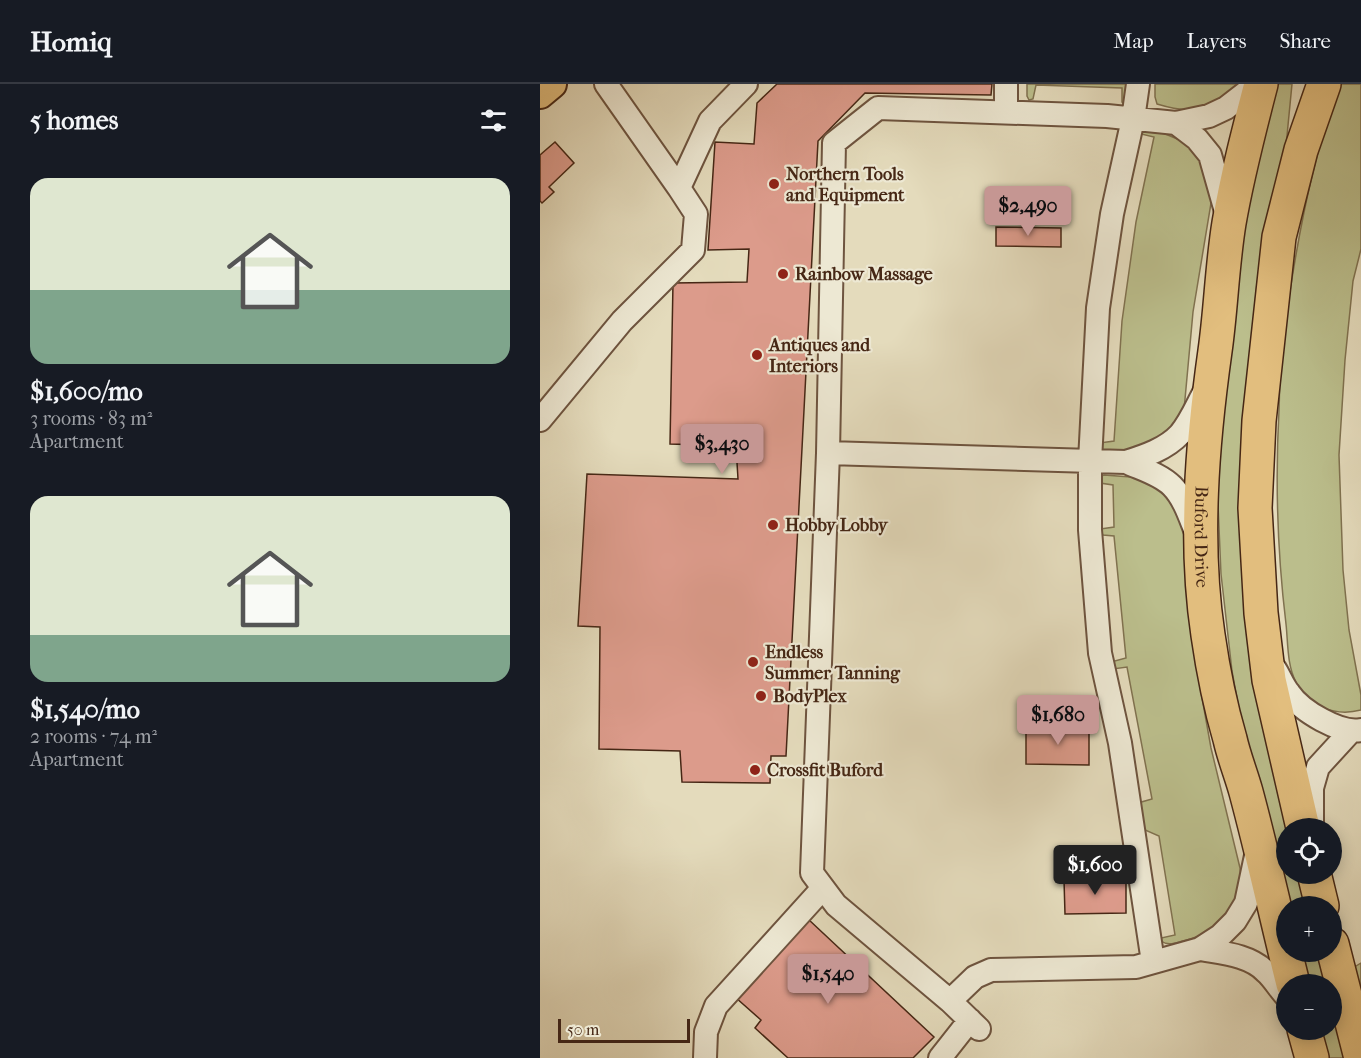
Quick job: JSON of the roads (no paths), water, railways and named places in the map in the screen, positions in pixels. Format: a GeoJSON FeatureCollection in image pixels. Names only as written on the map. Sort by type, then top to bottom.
{"type":"FeatureCollection","features":[{"type":"Feature","properties":{"kind":"highway","name":"Buford Drive"},"geometry":{"type":"LineString","coordinates":[[1259,84],[1229,224],[1210,382],[1201,524],[1208,633],[1217,687],[1290,974]]}},
{"type":"Feature","properties":{"kind":"highway"},"geometry":{"type":"LineString","coordinates":[[1302,818],[1269,680],[1261,613],[1255,508],[1259,421],[1279,237],[1301,150],[1324,84]]}},
{"type":"Feature","properties":{"kind":"highway"},"geometry":{"type":"LineString","coordinates":[[1337,962],[1361,1058]]}},
{"type":"Feature","properties":{"kind":"highway"},"geometry":{"type":"LineString","coordinates":[[1307,1040],[1312,1058]]}},
{"type":"Feature","properties":{"kind":"main road"},"geometry":{"type":"LineString","coordinates":[[540,94],[552,84]]}},
{"type":"Feature","properties":{"kind":"lane"},"geometry":{"type":"LineString","coordinates":[[540,420],[622,321],[693,250],[696,214],[606,84]]}},
{"type":"Feature","properties":{"kind":"lane"},"geometry":{"type":"LineString","coordinates":[[679,188],[710,121],[746,84]]}},
{"type":"Feature","properties":{"kind":"lane"},"geometry":{"type":"LineString","coordinates":[[1006,84],[1006,112]]}},
{"type":"Feature","properties":{"kind":"lane"},"geometry":{"type":"LineString","coordinates":[[1138,84],[1133,119],[1112,214],[1098,308],[1090,461],[1090,530],[1100,653],[1122,754],[1153,962]]}},
{"type":"Feature","properties":{"kind":"lane"},"geometry":{"type":"LineString","coordinates":[[940,1058],[974,1024],[836,905],[812,873],[828,453],[834,143],[878,108],[1006,112],[1176,123],[1209,116],[1226,108],[1259,84]]}},
{"type":"Feature","properties":{"kind":"lane"},"geometry":{"type":"LineString","coordinates":[[1176,123],[1197,139],[1210,155],[1229,224]]}},
{"type":"Feature","properties":{"kind":"lane"},"geometry":{"type":"LineString","coordinates":[[828,453],[1126,462],[1166,446],[1180,433],[1210,382]]}},
{"type":"Feature","properties":{"kind":"lane"},"geometry":{"type":"LineString","coordinates":[[1126,462],[1151,473],[1172,486],[1184,503],[1202,543]]}},
{"type":"Feature","properties":{"kind":"lane"},"geometry":{"type":"LineString","coordinates":[[1266,651],[1290,695],[1313,716],[1356,730],[1318,767],[1312,788],[1312,818]]}},
{"type":"Feature","properties":{"kind":"lane"},"geometry":{"type":"LineString","coordinates":[[950,1001],[975,977],[991,970],[1136,967],[1200,950],[1220,936],[1235,921],[1246,903],[1258,844]]}},
{"type":"Feature","properties":{"kind":"lane"},"geometry":{"type":"LineString","coordinates":[[705,1058],[706,1032],[716,1006],[823,888]]}},
{"type":"Feature","properties":{"kind":"lane"},"geometry":{"type":"LineString","coordinates":[[1200,950],[1232,955],[1254,964],[1266,971],[1276,983]]}},
{"type":"Feature","properties":{"kind":"place","name":"Northern Tools and Equipment"},"geometry":{"type":"Point","coordinates":[774,184]}},
{"type":"Feature","properties":{"kind":"place","name":"Rainbow Massage"},"geometry":{"type":"Point","coordinates":[783,274]}},
{"type":"Feature","properties":{"kind":"place","name":"Antiques and Interiors"},"geometry":{"type":"Point","coordinates":[757,355]}},
{"type":"Feature","properties":{"kind":"place","name":"Hobby Lobby"},"geometry":{"type":"Point","coordinates":[773,525]}},
{"type":"Feature","properties":{"kind":"place","name":"Endless Summer Tanning"},"geometry":{"type":"Point","coordinates":[753,662]}},
{"type":"Feature","properties":{"kind":"place","name":"BodyPlex"},"geometry":{"type":"Point","coordinates":[761,696]}},
{"type":"Feature","properties":{"kind":"place","name":"Crossfit Buford"},"geometry":{"type":"Point","coordinates":[755,770]}}]}
